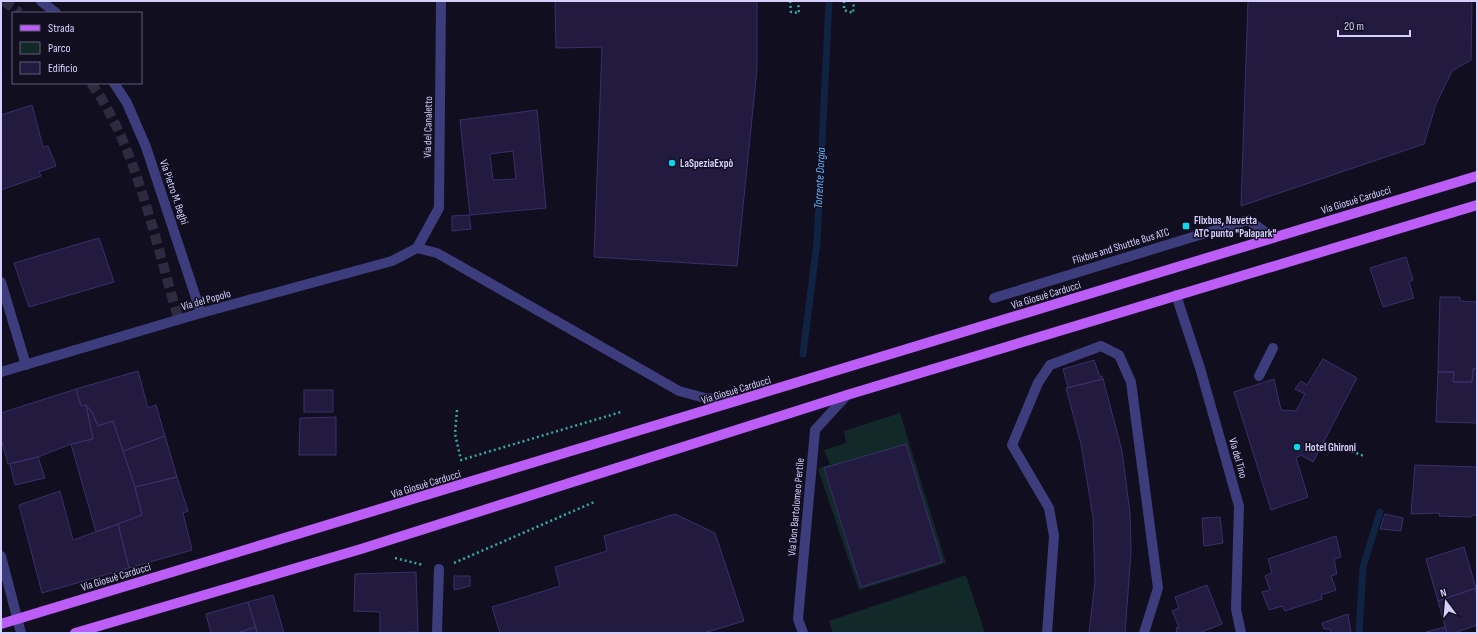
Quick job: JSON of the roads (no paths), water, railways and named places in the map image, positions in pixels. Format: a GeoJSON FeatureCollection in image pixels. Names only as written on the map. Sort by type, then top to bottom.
{"type":"FeatureCollection","features":[{"type":"Feature","properties":{"kind":"main road","name":"Via Giosuè Carducci"},"geometry":{"type":"LineString","coordinates":[[1,624],[1477,176]]}},
{"type":"Feature","properties":{"kind":"main road"},"geometry":{"type":"LineString","coordinates":[[75,633],[361,549],[847,396],[1176,295],[1477,205]]}},
{"type":"Feature","properties":{"kind":"street"},"geometry":{"type":"LineString","coordinates":[[41,1],[54,12]]}},
{"type":"Feature","properties":{"kind":"street"},"geometry":{"type":"LineString","coordinates":[[51,1],[55,12]]}},
{"type":"Feature","properties":{"kind":"street","name":"Via del Canaletto"},"geometry":{"type":"LineString","coordinates":[[417,248],[439,208],[441,1]]}},
{"type":"Feature","properties":{"kind":"street","name":"Via Pietro M. Beghi"},"geometry":{"type":"LineString","coordinates":[[115,84],[127,103],[146,147],[202,313]]}},
{"type":"Feature","properties":{"kind":"street","name":"Flixbus and Shuttle Bus ATC"},"geometry":{"type":"LineString","coordinates":[[994,298],[1248,220],[1274,238]]}},
{"type":"Feature","properties":{"kind":"street"},"geometry":{"type":"LineString","coordinates":[[417,248],[437,253],[679,391],[705,398],[739,401]]}},
{"type":"Feature","properties":{"kind":"street","name":"Via del Popolo"},"geometry":{"type":"LineString","coordinates":[[1,372],[202,313],[392,262],[417,248]]}},
{"type":"Feature","properties":{"kind":"street"},"geometry":{"type":"LineString","coordinates":[[1,282],[26,365]]}},
{"type":"Feature","properties":{"kind":"street","name":"Via del Tino"},"geometry":{"type":"LineString","coordinates":[[1176,295],[1200,368],[1239,506],[1236,609],[1241,633]]}},
{"type":"Feature","properties":{"kind":"street"},"geometry":{"type":"LineString","coordinates":[[1047,633],[1054,536],[1049,508],[1012,445],[1038,383],[1050,365],[1101,346],[1119,355],[1131,382],[1158,588],[1144,633]]}},
{"type":"Feature","properties":{"kind":"street"},"geometry":{"type":"LineString","coordinates":[[1259,376],[1273,348]]}},
{"type":"Feature","properties":{"kind":"street","name":"Via Don Bartolomeo Pertile"},"geometry":{"type":"LineString","coordinates":[[803,633],[798,619],[815,430],[847,396]]}},
{"type":"Feature","properties":{"kind":"street"},"geometry":{"type":"LineString","coordinates":[[1,556],[21,633]]}},
{"type":"Feature","properties":{"kind":"street"},"geometry":{"type":"LineString","coordinates":[[437,633],[439,569]]}},
{"type":"Feature","properties":{"kind":"waterway","name":"Torrente Dorgia"},"geometry":{"type":"LineString","coordinates":[[803,354],[817,243],[829,1]]}},
{"type":"Feature","properties":{"kind":"waterway"},"geometry":{"type":"LineString","coordinates":[[1359,633],[1363,567],[1380,512]]}},
{"type":"Feature","properties":{"kind":"tunnel"},"geometry":{"type":"LineString","coordinates":[[4,1],[19,12]]}},
{"type":"Feature","properties":{"kind":"tunnel"},"geometry":{"type":"LineString","coordinates":[[92,84],[107,108],[121,136],[133,166],[144,197],[179,320]]}},
{"type":"Feature","properties":{"kind":"place","name":"LaSpeziaExpò"},"geometry":{"type":"Point","coordinates":[672,163]}},
{"type":"Feature","properties":{"kind":"place","name":"Flixbus, Navetta ATC punto \"Palapark\""},"geometry":{"type":"Point","coordinates":[1186,226]}},
{"type":"Feature","properties":{"kind":"place","name":"Hotel Ghironi"},"geometry":{"type":"Point","coordinates":[1297,447]}}]}
